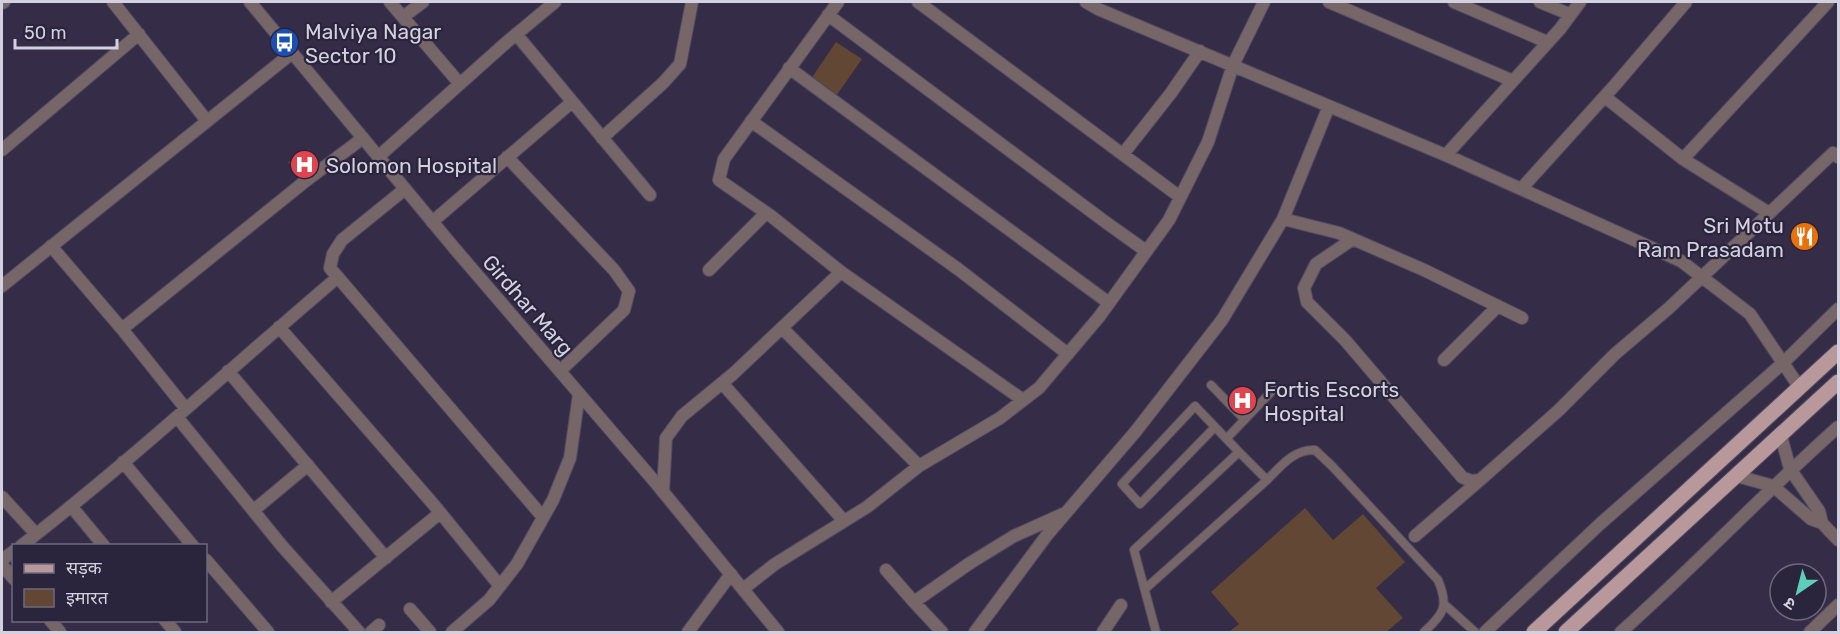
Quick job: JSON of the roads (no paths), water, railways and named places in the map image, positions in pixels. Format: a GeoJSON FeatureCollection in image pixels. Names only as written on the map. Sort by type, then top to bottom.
{"type":"FeatureCollection","features":[{"type":"Feature","properties":{"kind":"main road"},"geometry":{"type":"LineString","coordinates":[[1534,633],[1839,352]]}},
{"type":"Feature","properties":{"kind":"main road"},"geometry":{"type":"LineString","coordinates":[[1566,633],[1839,382]]}},
{"type":"Feature","properties":{"kind":"street"},"geometry":{"type":"LineString","coordinates":[[113,2],[207,121]]}},
{"type":"Feature","properties":{"kind":"street","name":"Girdhar Marg"},"geometry":{"type":"LineString","coordinates":[[250,2],[432,222],[655,482],[778,633]]}},
{"type":"Feature","properties":{"kind":"street"},"geometry":{"type":"LineString","coordinates":[[390,2],[460,84]]}},
{"type":"Feature","properties":{"kind":"street"},"geometry":{"type":"LineString","coordinates":[[403,17],[423,2]]}},
{"type":"Feature","properties":{"kind":"street"},"geometry":{"type":"LineString","coordinates":[[378,157],[555,2]]}},
{"type":"Feature","properties":{"kind":"street"},"geometry":{"type":"LineString","coordinates":[[602,138],[663,83],[680,64],[692,2]]}},
{"type":"Feature","properties":{"kind":"street"},"geometry":{"type":"LineString","coordinates":[[838,2],[724,159],[719,180],[766,213],[841,272],[1023,400]]}},
{"type":"Feature","properties":{"kind":"street"},"geometry":{"type":"LineString","coordinates":[[918,2],[1180,197]]}},
{"type":"Feature","properties":{"kind":"street"},"geometry":{"type":"LineString","coordinates":[[1086,2],[1102,5],[1200,51],[1446,155],[1681,261],[1750,314],[1800,388]]}},
{"type":"Feature","properties":{"kind":"street"},"geometry":{"type":"LineString","coordinates":[[743,589],[775,564],[867,507],[919,466],[1000,418],[1039,388],[1108,303],[1169,220],[1208,142],[1233,65],[1264,2]]}},
{"type":"Feature","properties":{"kind":"street"},"geometry":{"type":"LineString","coordinates":[[1329,2],[1513,81]]}},
{"type":"Feature","properties":{"kind":"street"},"geometry":{"type":"LineString","coordinates":[[1454,2],[1547,42]]}},
{"type":"Feature","properties":{"kind":"street"},"geometry":{"type":"LineString","coordinates":[[1540,2],[1569,14]]}},
{"type":"Feature","properties":{"kind":"street"},"geometry":{"type":"LineString","coordinates":[[1446,155],[1560,29],[1580,2]]}},
{"type":"Feature","properties":{"kind":"street"},"geometry":{"type":"LineString","coordinates":[[1521,189],[1605,97],[1686,2]]}},
{"type":"Feature","properties":{"kind":"street"},"geometry":{"type":"LineString","coordinates":[[1683,159],[1828,2]]}},
{"type":"Feature","properties":{"kind":"street"},"geometry":{"type":"LineString","coordinates":[[828,15],[1146,251]]}},
{"type":"Feature","properties":{"kind":"street"},"geometry":{"type":"LineString","coordinates":[[2,150],[139,34]]}},
{"type":"Feature","properties":{"kind":"street"},"geometry":{"type":"LineString","coordinates":[[516,34],[650,195]]}},
{"type":"Feature","properties":{"kind":"street"},"geometry":{"type":"LineString","coordinates":[[1122,154],[1171,93],[1200,51]]}},
{"type":"Feature","properties":{"kind":"street"},"geometry":{"type":"LineString","coordinates":[[2,286],[292,53]]}},
{"type":"Feature","properties":{"kind":"street"},"geometry":{"type":"LineString","coordinates":[[789,68],[1108,303]]}},
{"type":"Feature","properties":{"kind":"street"},"geometry":{"type":"LineString","coordinates":[[1605,97],[1683,159],[1770,213]]}},
{"type":"Feature","properties":{"kind":"street"},"geometry":{"type":"LineString","coordinates":[[432,222],[572,102]]}},
{"type":"Feature","properties":{"kind":"street"},"geometry":{"type":"LineString","coordinates":[[975,633],[1047,535],[1136,431],[1222,320],[1283,219],[1329,106]]}},
{"type":"Feature","properties":{"kind":"street"},"geometry":{"type":"LineString","coordinates":[[751,121],[958,269],[1068,354]]}},
{"type":"Feature","properties":{"kind":"street"},"geometry":{"type":"LineString","coordinates":[[122,329],[303,183],[363,138]]}},
{"type":"Feature","properties":{"kind":"street"},"geometry":{"type":"LineString","coordinates":[[1415,536],[1558,411],[1615,354],[1669,308],[1837,152]]}},
{"type":"Feature","properties":{"kind":"street"},"geometry":{"type":"LineString","coordinates":[[507,157],[614,270],[629,291],[624,310],[560,371]]}},
{"type":"Feature","properties":{"kind":"street"},"geometry":{"type":"LineString","coordinates":[[405,189],[342,240],[333,254],[330,268],[542,516]]}},
{"type":"Feature","properties":{"kind":"street"},"geometry":{"type":"LineString","coordinates":[[709,270],[766,213]]}},
{"type":"Feature","properties":{"kind":"street"},"geometry":{"type":"LineString","coordinates":[[1283,219],[1340,233],[1424,270],[1522,318]]}},
{"type":"Feature","properties":{"kind":"street"},"geometry":{"type":"LineString","coordinates":[[1353,239],[1316,264],[1304,288],[1307,302],[1345,340],[1462,477],[1472,481],[1480,480]]}},
{"type":"Feature","properties":{"kind":"street"},"geometry":{"type":"LineString","coordinates":[[51,246],[122,329],[181,413],[254,510],[358,633]]}},
{"type":"Feature","properties":{"kind":"street"},"geometry":{"type":"LineString","coordinates":[[663,492],[666,438],[682,416],[782,328],[841,272]]}},
{"type":"Feature","properties":{"kind":"street"},"geometry":{"type":"LineString","coordinates":[[24,544],[181,413],[338,276]]}},
{"type":"Feature","properties":{"kind":"street"},"geometry":{"type":"LineString","coordinates":[[1444,360],[1498,306]]}},
{"type":"Feature","properties":{"kind":"street"},"geometry":{"type":"LineString","coordinates":[[1485,633],[1600,524],[1783,363],[1839,309]]}},
{"type":"Feature","properties":{"kind":"street"},"geometry":{"type":"LineString","coordinates":[[279,327],[500,586]]}},
{"type":"Feature","properties":{"kind":"street"},"geometry":{"type":"LineString","coordinates":[[782,328],[919,466]]}},
{"type":"Feature","properties":{"kind":"street"},"geometry":{"type":"LineString","coordinates":[[228,371],[386,558]]}},
{"type":"Feature","properties":{"kind":"street"},"geometry":{"type":"LineString","coordinates":[[722,382],[844,521]]}},
{"type":"Feature","properties":{"kind":"street"},"geometry":{"type":"LineString","coordinates":[[452,633],[489,600],[517,564],[553,500],[570,458],[579,394]]}},
{"type":"Feature","properties":{"kind":"street"},"geometry":{"type":"LineString","coordinates":[[1621,633],[1671,588],[1790,469],[1839,427]]}},
{"type":"Feature","properties":{"kind":"street"},"geometry":{"type":"LineString","coordinates":[[1780,436],[1790,469],[1819,511],[1822,523]]}},
{"type":"Feature","properties":{"kind":"street"},"geometry":{"type":"LineString","coordinates":[[123,462],[191,544]]}},
{"type":"Feature","properties":{"kind":"street"},"geometry":{"type":"LineString","coordinates":[[254,510],[308,465]]}},
{"type":"Feature","properties":{"kind":"street"},"geometry":{"type":"LineString","coordinates":[[1737,476],[1773,486],[1811,519],[1822,523],[1839,540]]}},
{"type":"Feature","properties":{"kind":"street"},"geometry":{"type":"LineString","coordinates":[[2,497],[36,534]]}},
{"type":"Feature","properties":{"kind":"street"},"geometry":{"type":"LineString","coordinates":[[71,506],[102,544]]}},
{"type":"Feature","properties":{"kind":"street"},"geometry":{"type":"LineString","coordinates":[[914,602],[1014,536],[1066,512]]}},
{"type":"Feature","properties":{"kind":"street"},"geometry":{"type":"LineString","coordinates":[[331,602],[440,513]]}},
{"type":"Feature","properties":{"kind":"street"},"geometry":{"type":"LineString","coordinates":[[207,561],[268,633]]}},
{"type":"Feature","properties":{"kind":"street"},"geometry":{"type":"LineString","coordinates":[[886,570],[942,633]]}},
{"type":"Feature","properties":{"kind":"street"},"geometry":{"type":"LineString","coordinates":[[688,633],[731,574]]}},
{"type":"Feature","properties":{"kind":"street"},"geometry":{"type":"LineString","coordinates":[[1103,633],[1121,605]]}},
{"type":"Feature","properties":{"kind":"street"},"geometry":{"type":"LineString","coordinates":[[1810,633],[1839,605]]}},
{"type":"Feature","properties":{"kind":"street"},"geometry":{"type":"LineString","coordinates":[[410,609],[430,633]]}},
{"type":"Feature","properties":{"kind":"lane"},"geometry":{"type":"LineString","coordinates":[[1212,386],[1244,419]]}},
{"type":"Feature","properties":{"kind":"lane"},"geometry":{"type":"LineString","coordinates":[[1227,438],[1274,389]]}},
{"type":"Feature","properties":{"kind":"lane"},"geometry":{"type":"LineString","coordinates":[[1215,427],[1140,504],[1122,484],[1195,406],[1267,480]]}},
{"type":"Feature","properties":{"kind":"lane"},"geometry":{"type":"LineString","coordinates":[[1144,590],[1290,457],[1304,449],[1315,450],[1438,580],[1443,593],[1442,613],[1424,633]]}},
{"type":"Feature","properties":{"kind":"lane"},"geometry":{"type":"LineString","coordinates":[[1156,633],[1134,549],[1239,452]]}},
{"type":"Feature","properties":{"kind":"lane"},"geometry":{"type":"LineString","coordinates":[[1444,604],[1475,633]]}},
{"type":"Feature","properties":{"kind":"place","name":"Malviya Nagar Sector 10"},"geometry":{"type":"Point","coordinates":[284,43]}},
{"type":"Feature","properties":{"kind":"place","name":"Solomon Hospital"},"geometry":{"type":"Point","coordinates":[305,165]}},
{"type":"Feature","properties":{"kind":"place","name":"Sri Motu Ram Prasadam"},"geometry":{"type":"Point","coordinates":[1805,237]}},
{"type":"Feature","properties":{"kind":"place","name":"Fortis Escorts Hospital"},"geometry":{"type":"Point","coordinates":[1243,401]}}]}
